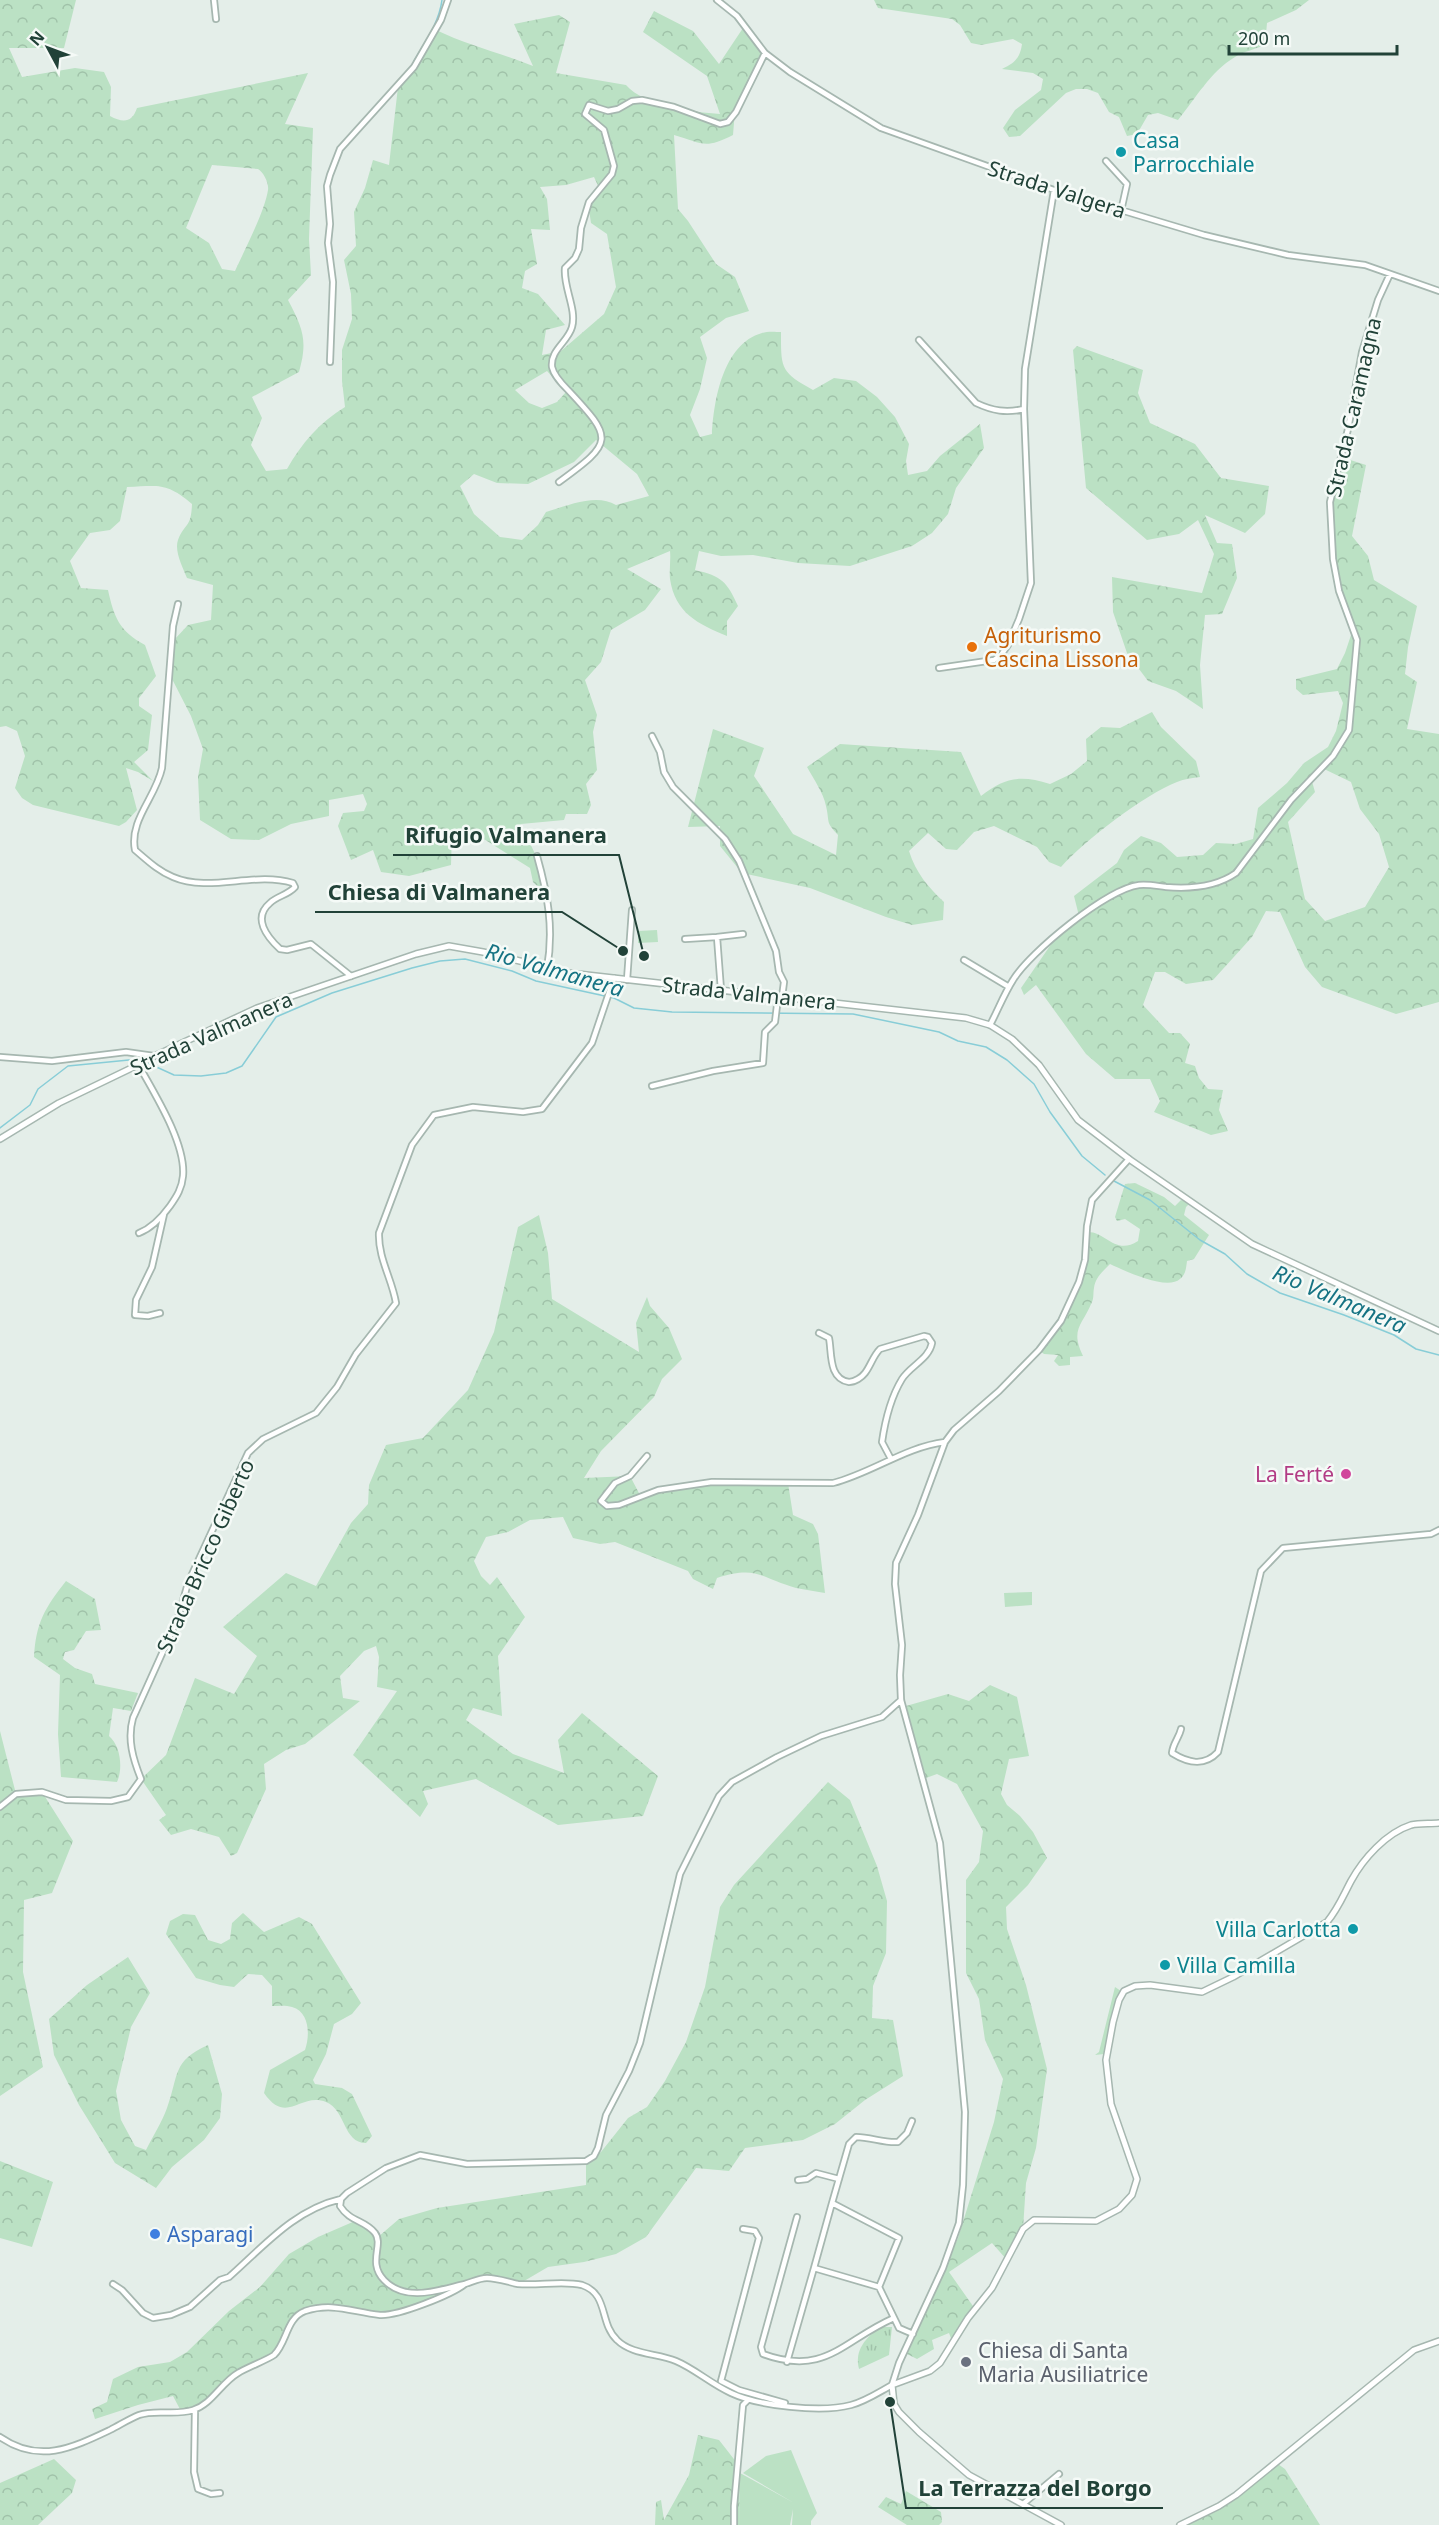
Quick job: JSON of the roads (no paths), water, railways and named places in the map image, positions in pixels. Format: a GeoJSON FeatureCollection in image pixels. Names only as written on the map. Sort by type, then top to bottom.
{"type":"FeatureCollection","features":[{"type":"Feature","properties":{"kind":"street"},"geometry":{"type":"LineString","coordinates":[[214,0],[216,19]]}},
{"type":"Feature","properties":{"kind":"street"},"geometry":{"type":"LineString","coordinates":[[330,362],[333,282],[328,243],[330,224],[327,186],[330,175],[340,149],[414,67],[441,20],[448,0]]}},
{"type":"Feature","properties":{"kind":"street","name":"Strada Valgera"},"geometry":{"type":"LineString","coordinates":[[717,0],[737,16],[765,52],[790,72],[881,128],[1054,190],[1121,211],[1288,255],[1365,265],[1439,291]]}},
{"type":"Feature","properties":{"kind":"street"},"geometry":{"type":"LineString","coordinates":[[559,482],[592,455],[601,445],[603,438],[603,433],[595,420],[561,383],[552,368],[553,357],[572,326],[572,310],[565,283],[565,268],[575,258],[579,249],[580,228],[589,202],[612,174],[614,166],[608,137],[601,125],[585,114],[586,108],[589,105],[608,111],[618,109],[632,101],[642,100],[674,107],[720,124],[728,122],[736,112],[765,52]]}},
{"type":"Feature","properties":{"kind":"street"},"geometry":{"type":"LineString","coordinates":[[1106,161],[1127,184],[1121,211]]}},
{"type":"Feature","properties":{"kind":"street"},"geometry":{"type":"LineString","coordinates":[[939,668],[994,660],[1001,655],[1019,620],[1030,583],[1024,410],[1025,369],[1054,190]]}},
{"type":"Feature","properties":{"kind":"street","name":"Strada Caramagna"},"geometry":{"type":"LineString","coordinates":[[990,1025],[1019,971],[1054,937],[1094,907],[1126,888],[1145,885],[1169,887],[1209,885],[1227,880],[1236,873],[1291,800],[1332,756],[1348,730],[1357,640],[1339,591],[1333,559],[1330,502],[1348,429],[1362,352],[1378,300],[1390,274]]}},
{"type":"Feature","properties":{"kind":"street"},"geometry":{"type":"LineString","coordinates":[[919,340],[976,403],[988,409],[1008,412],[1024,410]]}},
{"type":"Feature","properties":{"kind":"street"},"geometry":{"type":"LineString","coordinates":[[178,604],[173,626],[162,768],[159,783],[137,822],[133,839],[135,850],[157,868],[190,882],[272,878],[293,883],[295,887],[292,891],[270,902],[265,909],[261,916],[263,928],[280,949],[287,950],[311,944],[351,976]]}},
{"type":"Feature","properties":{"kind":"street"},"geometry":{"type":"LineString","coordinates":[[652,736],[660,752],[664,772],[673,787],[725,839],[739,861],[776,951],[779,972],[784,982],[775,1022],[765,1032],[763,1063],[713,1071],[652,1086]]}},
{"type":"Feature","properties":{"kind":"street"},"geometry":{"type":"LineString","coordinates":[[537,856],[545,882],[550,917],[552,943],[548,969]]}},
{"type":"Feature","properties":{"kind":"street"},"geometry":{"type":"LineString","coordinates":[[627,980],[632,910]]}},
{"type":"Feature","properties":{"kind":"street"},"geometry":{"type":"LineString","coordinates":[[685,939],[743,934]]}},
{"type":"Feature","properties":{"kind":"street"},"geometry":{"type":"LineString","coordinates":[[717,937],[721,990]]}},
{"type":"Feature","properties":{"kind":"street","name":"Strada Valmanera"},"geometry":{"type":"LineString","coordinates":[[0,1139],[50,1108],[257,1008],[416,954],[449,946],[483,952],[548,969],[627,980],[935,1013],[990,1025],[1012,1039],[1040,1065],[1078,1120],[1129,1160],[1266,1252],[1439,1331]]}},
{"type":"Feature","properties":{"kind":"street"},"geometry":{"type":"LineString","coordinates":[[964,960],[1009,987]]}},
{"type":"Feature","properties":{"kind":"street","name":"Strada Bricco Giberto"},"geometry":{"type":"LineString","coordinates":[[0,1807],[16,1794],[42,1792],[66,1800],[111,1801],[128,1797],[136,1788],[141,1779],[134,1762],[129,1731],[133,1718],[178,1618],[188,1583],[248,1453],[263,1439],[316,1413],[337,1388],[356,1354],[396,1303],[393,1287],[378,1248],[379,1233],[412,1145],[434,1115],[473,1107],[523,1112],[542,1109],[592,1043],[614,978]]}},
{"type":"Feature","properties":{"kind":"street"},"geometry":{"type":"LineString","coordinates":[[0,1057],[52,1061],[126,1052],[151,1058]]}},
{"type":"Feature","properties":{"kind":"street"},"geometry":{"type":"LineString","coordinates":[[139,1233],[148,1229],[164,1214],[180,1193],[183,1176],[182,1158],[140,1064]]}},
{"type":"Feature","properties":{"kind":"street"},"geometry":{"type":"LineString","coordinates":[[1060,2525],[969,2475],[919,2432],[894,2404],[892,2385],[899,2363],[943,2268],[959,2223],[963,2185],[965,2112],[940,1843],[901,1701],[902,1645],[895,1584],[896,1563],[918,1515],[945,1442],[954,1430],[1039,1350],[1061,1321],[1079,1282],[1085,1260],[1089,1208],[1096,1193],[1129,1160]]}},
{"type":"Feature","properties":{"kind":"street"},"geometry":{"type":"LineString","coordinates":[[160,1313],[148,1316],[135,1315],[136,1300],[152,1267],[164,1214]]}},
{"type":"Feature","properties":{"kind":"street"},"geometry":{"type":"LineString","coordinates":[[819,1333],[829,1338],[834,1370],[840,1378],[847,1382],[857,1380],[865,1373],[880,1349],[924,1336],[928,1337],[932,1343],[928,1352],[908,1371],[897,1389],[882,1442],[891,1459]]}},
{"type":"Feature","properties":{"kind":"street"},"geometry":{"type":"LineString","coordinates":[[646,1456],[630,1476],[615,1483],[601,1501],[607,1506],[619,1505],[658,1490],[712,1482],[834,1483],[852,1478],[927,1444],[945,1442]]}},
{"type":"Feature","properties":{"kind":"street"},"geometry":{"type":"LineString","coordinates":[[1181,1729],[1173,1745],[1172,1753],[1180,1758],[1197,1763],[1206,1761],[1218,1752],[1261,1571],[1283,1548],[1431,1534],[1439,1530]]}},
{"type":"Feature","properties":{"kind":"street"},"geometry":{"type":"LineString","coordinates":[[113,2284],[143,2313],[153,2318],[171,2315],[190,2307],[236,2271],[283,2227],[318,2206],[341,2199],[387,2168],[420,2155],[467,2164],[586,2161],[594,2156],[606,2115],[629,2071],[640,2043],[680,1874],[719,1796],[732,1782],[777,1757],[821,1736],[882,1717],[901,1701]]}},
{"type":"Feature","properties":{"kind":"street"},"geometry":{"type":"LineString","coordinates":[[341,2199],[340,2206],[345,2214],[369,2227],[376,2234],[378,2245],[375,2256],[379,2275],[390,2285],[407,2293],[420,2293],[486,2278],[519,2284],[570,2283],[582,2285],[599,2297],[608,2328],[621,2343],[642,2352],[677,2361],[724,2390],[750,2400],[787,2405],[819,2407],[850,2405],[892,2385],[930,2371],[940,2363],[968,2318],[992,2288],[1023,2229],[1034,2220],[1096,2221],[1119,2209],[1132,2195],[1137,2180],[1111,2104],[1106,2060],[1113,2022],[1124,1991],[1135,1986],[1150,1985],[1202,1992],[1233,1977],[1327,1922],[1337,1911],[1351,1880],[1363,1863],[1390,1837],[1413,1825],[1439,1823]]}},
{"type":"Feature","properties":{"kind":"street"},"geometry":{"type":"LineString","coordinates":[[787,2362],[849,2144],[856,2137],[866,2137],[885,2143],[898,2142],[907,2133],[912,2121]]}},
{"type":"Feature","properties":{"kind":"street"},"geometry":{"type":"LineString","coordinates":[[798,2180],[807,2179],[816,2173],[839,2179]]}},
{"type":"Feature","properties":{"kind":"street"},"geometry":{"type":"LineString","coordinates":[[832,2203],[900,2238],[879,2287]]}},
{"type":"Feature","properties":{"kind":"street"},"geometry":{"type":"LineString","coordinates":[[796,2217],[761,2347],[763,2354],[787,2362],[822,2359],[842,2350],[875,2326],[894,2318]]}},
{"type":"Feature","properties":{"kind":"street"},"geometry":{"type":"LineString","coordinates":[[743,2229],[755,2231],[759,2238],[721,2381],[739,2390],[776,2399],[787,2405]]}},
{"type":"Feature","properties":{"kind":"street"},"geometry":{"type":"LineString","coordinates":[[814,2268],[879,2287],[899,2328],[913,2334]]}},
{"type":"Feature","properties":{"kind":"street"},"geometry":{"type":"LineString","coordinates":[[0,2437],[20,2448],[37,2452],[54,2452],[94,2437],[141,2415],[195,2410],[211,2399],[236,2374],[273,2355],[282,2343],[289,2325],[303,2312],[329,2305],[383,2315],[424,2305],[465,2284]]}},
{"type":"Feature","properties":{"kind":"street"},"geometry":{"type":"LineString","coordinates":[[1180,2525],[1220,2506],[1236,2495],[1414,2350],[1439,2341]]}},
{"type":"Feature","properties":{"kind":"street"},"geometry":{"type":"LineString","coordinates":[[734,2525],[743,2405],[750,2400]]}},
{"type":"Feature","properties":{"kind":"street"},"geometry":{"type":"LineString","coordinates":[[195,2410],[194,2472],[198,2489],[211,2494],[220,2493]]}},
{"type":"Feature","properties":{"kind":"street"},"geometry":{"type":"LineString","coordinates":[[1023,2504],[1059,2474]]}},
{"type":"Feature","properties":{"kind":"waterway"},"geometry":{"type":"LineString","coordinates":[[414,61],[435,24],[442,0]]}},
{"type":"Feature","properties":{"kind":"waterway","name":"Rio Valmanera"},"geometry":{"type":"LineString","coordinates":[[0,1128],[30,1105],[38,1089],[68,1066],[139,1059],[174,1075],[201,1076],[226,1073],[242,1066],[276,1017],[332,993],[412,968],[440,961],[465,959],[512,971],[536,981],[614,998],[634,1008],[672,1012],[853,1014],[939,1032],[958,1041],[986,1047],[1007,1060],[1034,1084],[1050,1112],[1082,1156],[1105,1175]]}},
{"type":"Feature","properties":{"kind":"waterway","name":"Rio Valmanera"},"geometry":{"type":"LineString","coordinates":[[1114,1181],[1150,1200],[1200,1240],[1225,1254],[1247,1274],[1280,1293],[1394,1335],[1416,1349],[1439,1355]]}},
{"type":"Feature","properties":{"kind":"place","name":"Casa Parrocchiale"},"geometry":{"type":"Point","coordinates":[1121,152]}},
{"type":"Feature","properties":{"kind":"place","name":"Agriturismo Cascina Lissona"},"geometry":{"type":"Point","coordinates":[972,647]}},
{"type":"Feature","properties":{"kind":"place","name":"Chiesa di Valmanera"},"geometry":{"type":"Point","coordinates":[623,951]}},
{"type":"Feature","properties":{"kind":"place","name":"Rifugio Valmanera"},"geometry":{"type":"Point","coordinates":[644,956]}},
{"type":"Feature","properties":{"kind":"place","name":"La Ferté"},"geometry":{"type":"Point","coordinates":[1346,1474]}},
{"type":"Feature","properties":{"kind":"place","name":"Villa Carlotta"},"geometry":{"type":"Point","coordinates":[1353,1929]}},
{"type":"Feature","properties":{"kind":"place","name":"Villa Camilla"},"geometry":{"type":"Point","coordinates":[1165,1965]}},
{"type":"Feature","properties":{"kind":"place","name":"Asparagi"},"geometry":{"type":"Point","coordinates":[155,2234]}},
{"type":"Feature","properties":{"kind":"place","name":"Chiesa di Santa Maria Ausiliatrice"},"geometry":{"type":"Point","coordinates":[966,2362]}},
{"type":"Feature","properties":{"kind":"place","name":"La Terrazza del Borgo"},"geometry":{"type":"Point","coordinates":[890,2402]}}]}
